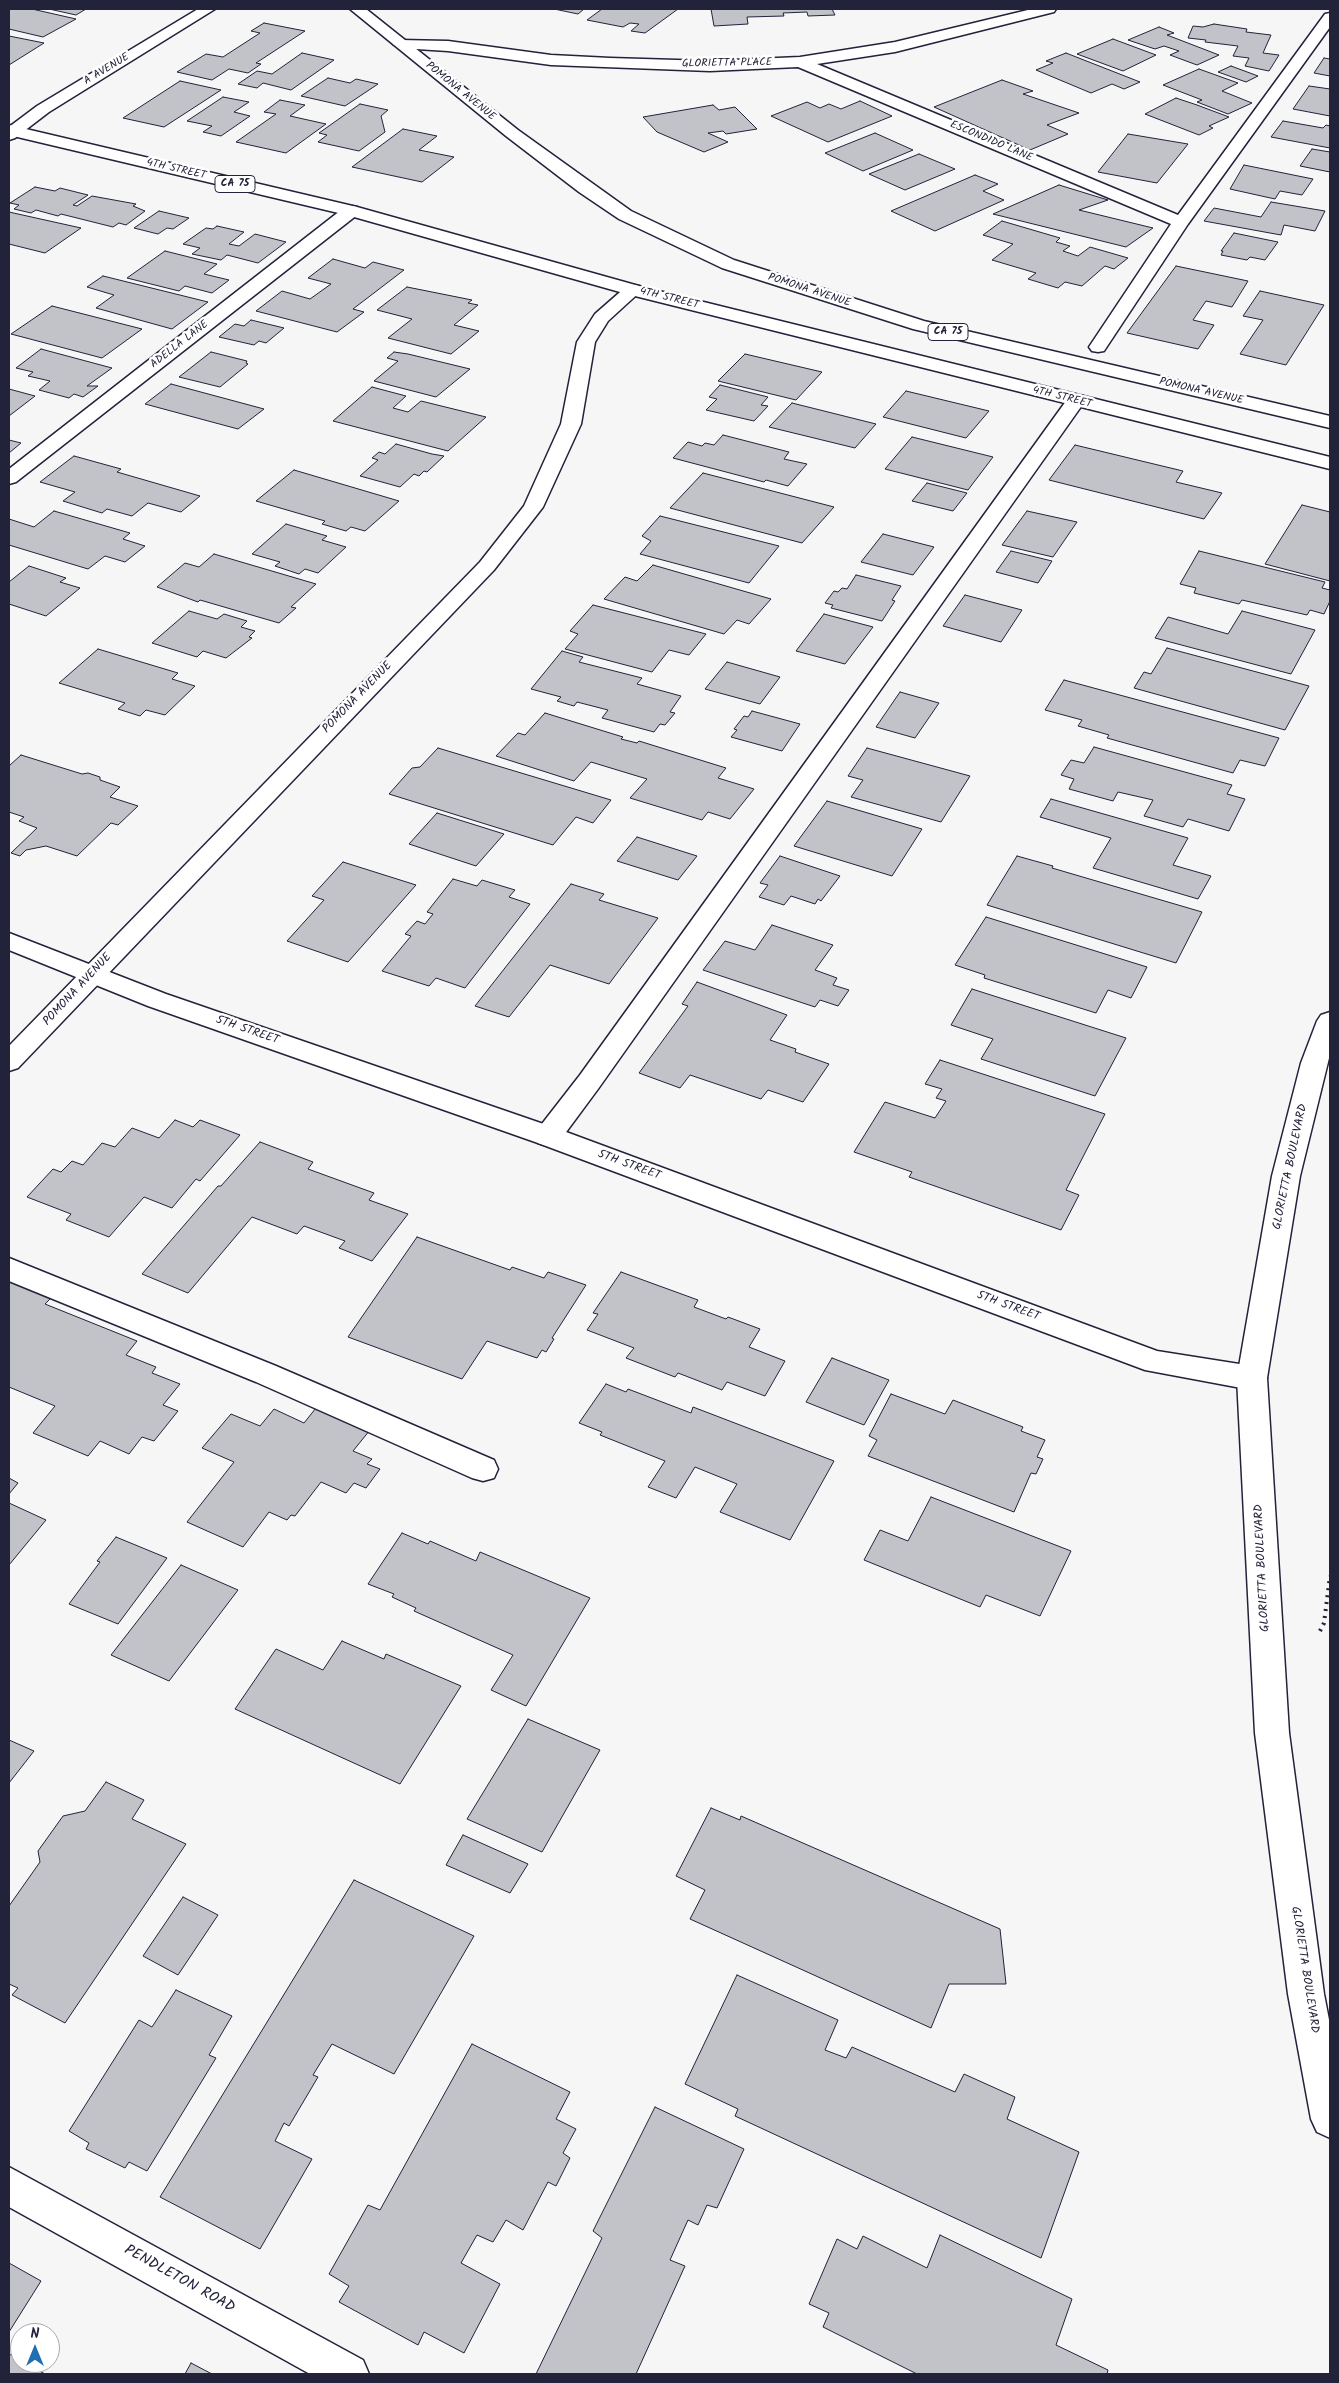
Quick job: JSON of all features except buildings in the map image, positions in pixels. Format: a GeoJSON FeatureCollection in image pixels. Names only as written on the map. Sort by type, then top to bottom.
{"type":"FeatureCollection","features":[{"type":"Feature","properties":{"kind":"main road","name":"A AVENUE"},"geometry":{"type":"LineString","coordinates":[[11,132],[40,111],[208,9]]}},
{"type":"Feature","properties":{"kind":"main road","name":"POMONA AVENUE"},"geometry":{"type":"LineString","coordinates":[[357,9],[512,133],[625,215],[728,264],[919,325],[1330,422]]}},
{"type":"Feature","properties":{"kind":"main road","name":"GLORIETTA PLACE"},"geometry":{"type":"LineString","coordinates":[[400,44],[448,46],[550,60],[610,63],[710,66],[800,62],[895,47],[1049,9]]}},
{"type":"Feature","properties":{"kind":"main road"},"geometry":{"type":"LineString","coordinates":[[1324,9],[1330,10]]}},
{"type":"Feature","properties":{"kind":"main road"},"geometry":{"type":"LineString","coordinates":[[1098,348],[1181,222],[1330,17]]}},
{"type":"Feature","properties":{"kind":"main road","name":"ESCONDIDO LANE"},"geometry":{"type":"LineString","coordinates":[[800,62],[1181,222]]}},
{"type":"Feature","properties":{"kind":"main road","name":"4TH STREET"},"geometry":{"type":"LineString","coordinates":[[11,132],[351,212],[633,290],[1330,463]]}},
{"type":"Feature","properties":{"kind":"main road","name":"ADELLA LANE"},"geometry":{"type":"LineString","coordinates":[[9,478],[351,212]]}},
{"type":"Feature","properties":{"kind":"main road","name":"POMONA AVENUE"},"geometry":{"type":"LineString","coordinates":[[9,1062],[480,573],[533,507],[571,424],[586,342],[600,318],[633,290]]}},
{"type":"Feature","properties":{"kind":"main road"},"geometry":{"type":"LineString","coordinates":[[548,1136],[1076,401]]}},
{"type":"Feature","properties":{"kind":"main road","name":"5TH STREET"},"geometry":{"type":"LineString","coordinates":[[9,941],[172,1005],[548,1136],[1155,1362],[1252,1378]]}},
{"type":"Feature","properties":{"kind":"main road","name":"GLORIETTA BOULEVARD"},"geometry":{"type":"LineString","coordinates":[[1330,1021],[1314,1063],[1286,1176],[1252,1378],[1272,1733],[1306,1994],[1330,2119]]}},
{"type":"Feature","properties":{"kind":"main road"},"geometry":{"type":"LineString","coordinates":[[9,1268],[266,1374],[483,1469]]}},
{"type":"Feature","properties":{"kind":"main road","name":"PENDLETON ROAD"},"geometry":{"type":"LineString","coordinates":[[9,2186],[349,2374]]}}]}
